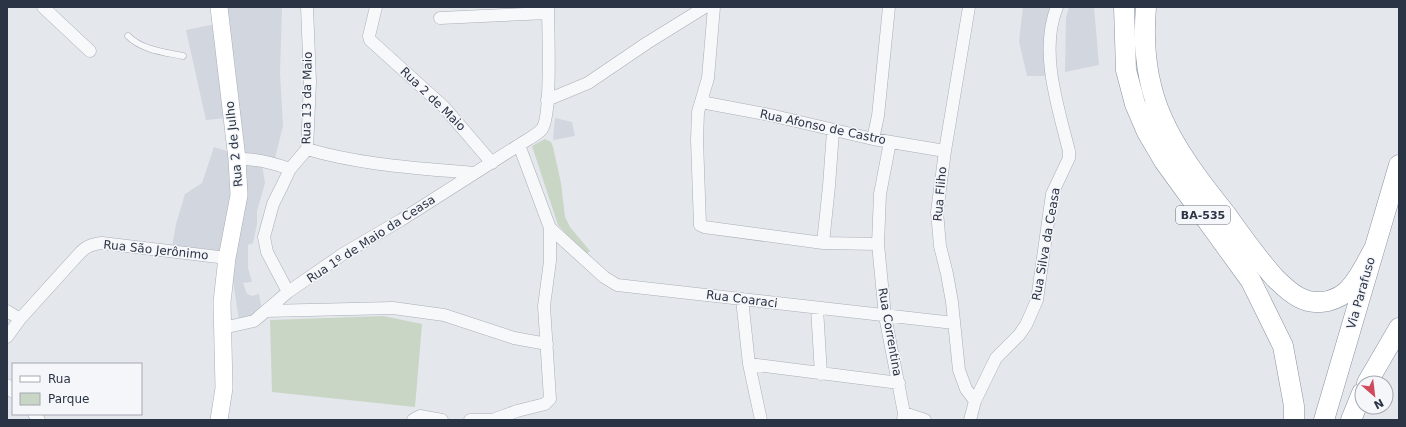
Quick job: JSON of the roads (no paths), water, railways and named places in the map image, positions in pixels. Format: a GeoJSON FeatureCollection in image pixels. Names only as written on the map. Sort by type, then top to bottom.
{"type":"FeatureCollection","features":[{"type":"Feature","properties":{"kind":"highway","name":"BA-535"},"geometry":{"type":"LineString","coordinates":[[1124,7],[1126,70],[1135,104],[1147,132],[1164,161],[1254,288],[1283,346],[1294,406],[1294,420]]}},
{"type":"Feature","properties":{"kind":"highway"},"geometry":{"type":"LineString","coordinates":[[1146,7],[1144,53],[1157,110],[1163,124],[1195,176],[1275,278],[1287,290],[1305,302],[1319,303],[1335,299],[1347,292],[1374,249]]}},
{"type":"Feature","properties":{"kind":"highway","name":"Via Parafuso"},"geometry":{"type":"LineString","coordinates":[[1324,420],[1399,165]]}},
{"type":"Feature","properties":{"kind":"highway","name":"Via Parafuso"},"geometry":{"type":"LineString","coordinates":[[1338,420],[1399,213]]}},
{"type":"Feature","properties":{"kind":"highway"},"geometry":{"type":"LineString","coordinates":[[1372,375],[1399,328]]}},
{"type":"Feature","properties":{"kind":"main road","name":"Rua 2 de Julho"},"geometry":{"type":"LineString","coordinates":[[219,7],[237,160],[239,195],[227,258],[222,302],[224,328],[224,388],[219,420]]}},
{"type":"Feature","properties":{"kind":"street"},"geometry":{"type":"LineString","coordinates":[[43,7],[90,51]]}},
{"type":"Feature","properties":{"kind":"street","name":"Rua 13 da Maio"},"geometry":{"type":"LineString","coordinates":[[288,292],[267,252],[264,237],[273,204],[290,169],[307,149],[310,82],[307,7]]}},
{"type":"Feature","properties":{"kind":"street","name":"Rua 2 de Maio"},"geometry":{"type":"LineString","coordinates":[[376,7],[369,36],[370,40],[444,107],[492,163]]}},
{"type":"Feature","properties":{"kind":"street"},"geometry":{"type":"LineString","coordinates":[[547,100],[588,83],[647,43],[705,7]]}},
{"type":"Feature","properties":{"kind":"street"},"geometry":{"type":"LineString","coordinates":[[714,7],[708,78],[698,112],[697,140],[700,225],[704,227],[823,243],[878,244]]}},
{"type":"Feature","properties":{"kind":"street"},"geometry":{"type":"LineString","coordinates":[[873,139],[878,116],[889,7]]}},
{"type":"Feature","properties":{"kind":"street","name":"Rua Fliho"},"geometry":{"type":"LineString","coordinates":[[969,7],[938,197],[938,230],[947,274],[960,375],[966,389],[975,401]]}},
{"type":"Feature","properties":{"kind":"street","name":"Rua Silva da Ceasa"},"geometry":{"type":"LineString","coordinates":[[970,420],[975,401],[996,358],[1019,336],[1032,314],[1037,300],[1052,194],[1069,158],[1069,151],[1054,94],[1050,71],[1051,33],[1057,7]]}},
{"type":"Feature","properties":{"kind":"street"},"geometry":{"type":"LineString","coordinates":[[440,18],[548,10]]}},
{"type":"Feature","properties":{"kind":"street","name":"Rua 1º de Maio da Ceasa"},"geometry":{"type":"LineString","coordinates":[[224,328],[247,324],[266,311],[288,292],[343,254],[401,220],[473,173],[492,163],[541,129],[545,121],[547,100],[548,10]]}},
{"type":"Feature","properties":{"kind":"street","name":"Rua Afonso de Castro"},"geometry":{"type":"LineString","coordinates":[[702,102],[770,115],[833,131],[945,151]]}},
{"type":"Feature","properties":{"kind":"street"},"geometry":{"type":"LineString","coordinates":[[823,243],[833,131]]}},
{"type":"Feature","properties":{"kind":"street","name":"Rua Correntina"},"geometry":{"type":"LineString","coordinates":[[890,142],[880,194],[878,244],[885,316],[899,383],[903,416]]}},
{"type":"Feature","properties":{"kind":"street"},"geometry":{"type":"LineString","coordinates":[[470,420],[496,420],[517,411],[548,403],[550,397],[548,344],[544,306],[550,261],[550,228],[519,145]]}},
{"type":"Feature","properties":{"kind":"street"},"geometry":{"type":"LineString","coordinates":[[307,149],[335,157],[370,163],[473,173]]}},
{"type":"Feature","properties":{"kind":"street"},"geometry":{"type":"LineString","coordinates":[[237,160],[248,158],[290,169]]}},
{"type":"Feature","properties":{"kind":"street","name":"Rua Coaraci"},"geometry":{"type":"LineString","coordinates":[[550,228],[604,277],[613,283],[954,323]]}},
{"type":"Feature","properties":{"kind":"street","name":"Rua São Jerônimo"},"geometry":{"type":"LineString","coordinates":[[7,337],[20,319],[78,255],[85,248],[93,244],[102,243],[227,258]]}},
{"type":"Feature","properties":{"kind":"street"},"geometry":{"type":"LineString","coordinates":[[742,299],[749,364],[761,420]]}},
{"type":"Feature","properties":{"kind":"street"},"geometry":{"type":"LineString","coordinates":[[266,311],[393,308],[444,315],[514,338],[548,344]]}},
{"type":"Feature","properties":{"kind":"street"},"geometry":{"type":"LineString","coordinates":[[817,308],[821,374]]}},
{"type":"Feature","properties":{"kind":"street"},"geometry":{"type":"LineString","coordinates":[[7,311],[20,319]]}},
{"type":"Feature","properties":{"kind":"street"},"geometry":{"type":"LineString","coordinates":[[749,364],[899,383]]}},
{"type":"Feature","properties":{"kind":"street"},"geometry":{"type":"LineString","coordinates":[[903,416],[925,420]]}},
{"type":"Feature","properties":{"kind":"street"},"geometry":{"type":"LineString","coordinates":[[416,418],[442,420]]}},
{"type":"Feature","properties":{"kind":"lane"},"geometry":{"type":"LineString","coordinates":[[128,36],[134,41],[145,46],[183,56]]}}]}
